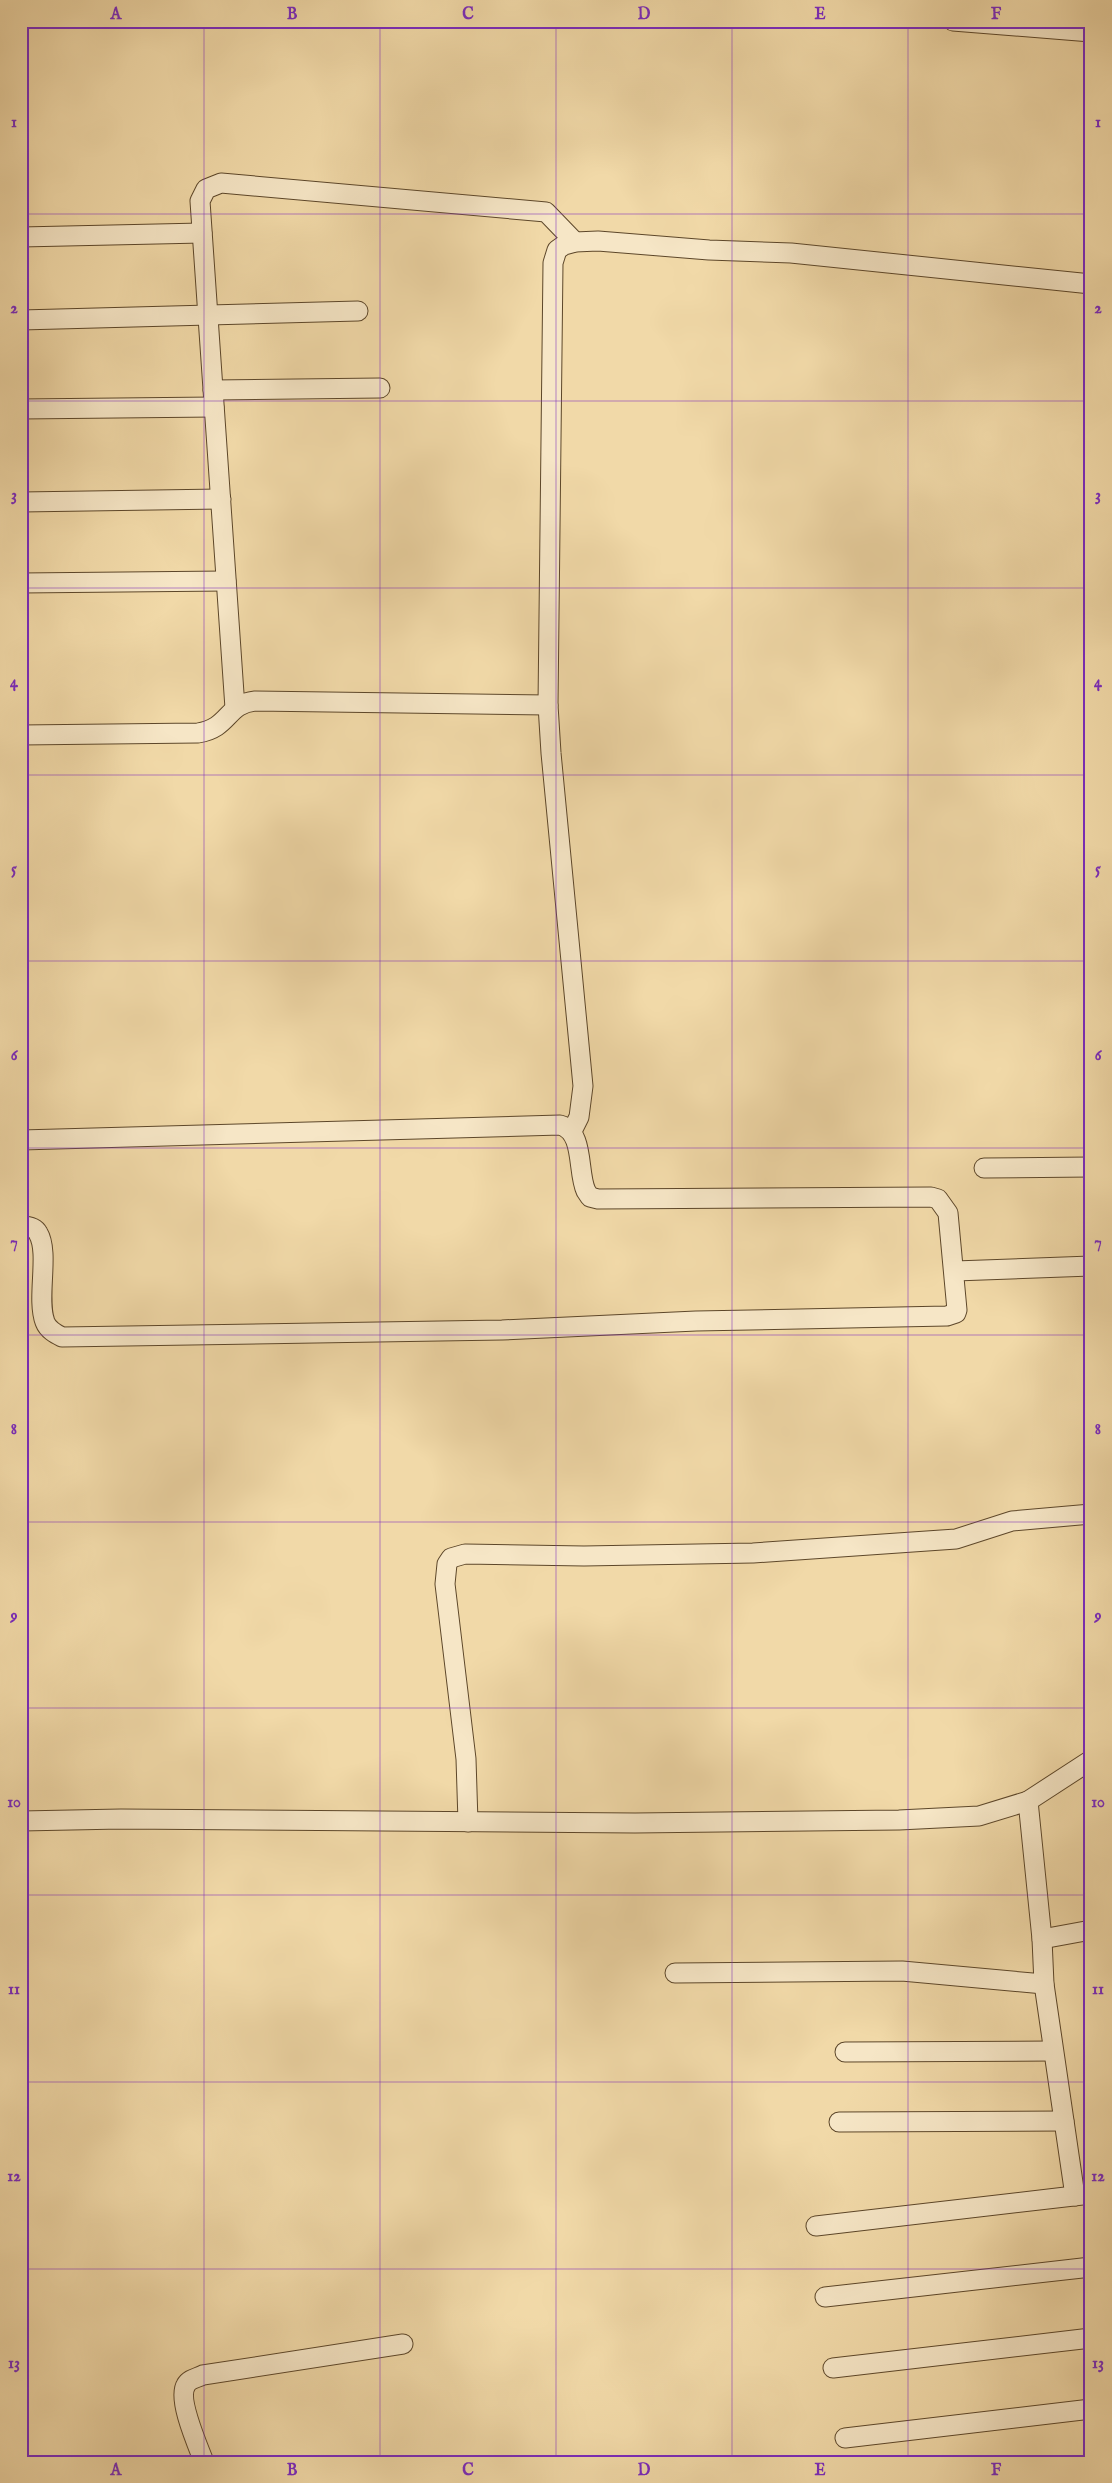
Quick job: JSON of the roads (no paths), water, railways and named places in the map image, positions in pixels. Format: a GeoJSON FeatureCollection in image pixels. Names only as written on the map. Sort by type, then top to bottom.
{"type":"FeatureCollection","features":[{"type":"Feature","properties":{"kind":"street"},"geometry":{"type":"LineString","coordinates":[[952,21],[1091,32]]}},
{"type":"Feature","properties":{"kind":"street"},"geometry":{"type":"LineString","coordinates":[[236,708],[200,201],[206,189],[221,183],[546,212],[576,242]]}},
{"type":"Feature","properties":{"kind":"street"},"geometry":{"type":"LineString","coordinates":[[21,237],[202,233]]}},
{"type":"Feature","properties":{"kind":"street"},"geometry":{"type":"LineString","coordinates":[[572,1131],[579,1117],[583,1086],[548,705],[553,264],[557,250],[564,245],[576,242],[791,253],[1091,284]]}},
{"type":"Feature","properties":{"kind":"street"},"geometry":{"type":"LineString","coordinates":[[21,320],[208,317],[358,311]]}},
{"type":"Feature","properties":{"kind":"street"},"geometry":{"type":"LineString","coordinates":[[21,409],[380,388]]}},
{"type":"Feature","properties":{"kind":"street"},"geometry":{"type":"LineString","coordinates":[[21,502],[221,499]]}},
{"type":"Feature","properties":{"kind":"street"},"geometry":{"type":"LineString","coordinates":[[21,583],[226,581]]}},
{"type":"Feature","properties":{"kind":"street"},"geometry":{"type":"LineString","coordinates":[[21,735],[198,733],[211,731],[220,726],[236,708],[245,702],[255,701],[548,705]]}},
{"type":"Feature","properties":{"kind":"street"},"geometry":{"type":"LineString","coordinates":[[21,1140],[560,1125],[572,1131],[576,1139],[583,1185],[590,1197],[598,1199],[931,1197],[938,1200],[948,1213],[955,1271],[957,1310],[956,1313],[947,1316],[696,1321],[502,1330],[62,1337],[45,1324],[42,1310],[42,1247],[39,1234],[33,1228],[21,1226]]}},
{"type":"Feature","properties":{"kind":"street"},"geometry":{"type":"LineString","coordinates":[[984,1168],[1091,1167]]}},
{"type":"Feature","properties":{"kind":"street"},"geometry":{"type":"LineString","coordinates":[[955,1271],[1091,1266]]}},
{"type":"Feature","properties":{"kind":"street"},"geometry":{"type":"LineString","coordinates":[[468,1822],[466,1759],[445,1584],[446,1564],[450,1558],[465,1554],[584,1556],[753,1553],[956,1539],[1012,1521],[1091,1514]]}},
{"type":"Feature","properties":{"kind":"street"},"geometry":{"type":"LineString","coordinates":[[21,1820],[121,1818],[635,1823],[899,1820],[979,1816],[1028,1801],[1091,1760]]}},
{"type":"Feature","properties":{"kind":"street"},"geometry":{"type":"LineString","coordinates":[[816,2226],[1083,2195],[1064,2121],[1053,2051],[1044,1984],[1042,1939],[1028,1801]]}},
{"type":"Feature","properties":{"kind":"street"},"geometry":{"type":"LineString","coordinates":[[1042,1939],[1091,1930]]}},
{"type":"Feature","properties":{"kind":"street"},"geometry":{"type":"LineString","coordinates":[[675,1974],[902,1971],[1044,1984]]}},
{"type":"Feature","properties":{"kind":"street"},"geometry":{"type":"LineString","coordinates":[[845,2052],[1053,2051]]}},
{"type":"Feature","properties":{"kind":"street"},"geometry":{"type":"LineString","coordinates":[[838,2122],[1064,2121]]}},
{"type":"Feature","properties":{"kind":"street"},"geometry":{"type":"LineString","coordinates":[[825,2297],[1091,2267]]}},
{"type":"Feature","properties":{"kind":"street"},"geometry":{"type":"LineString","coordinates":[[833,2368],[1091,2338]]}},
{"type":"Feature","properties":{"kind":"street"},"geometry":{"type":"LineString","coordinates":[[204,2462],[185,2406],[183,2391],[196,2378],[403,2344]]}},
{"type":"Feature","properties":{"kind":"street"},"geometry":{"type":"LineString","coordinates":[[845,2438],[1091,2409]]}}]}
